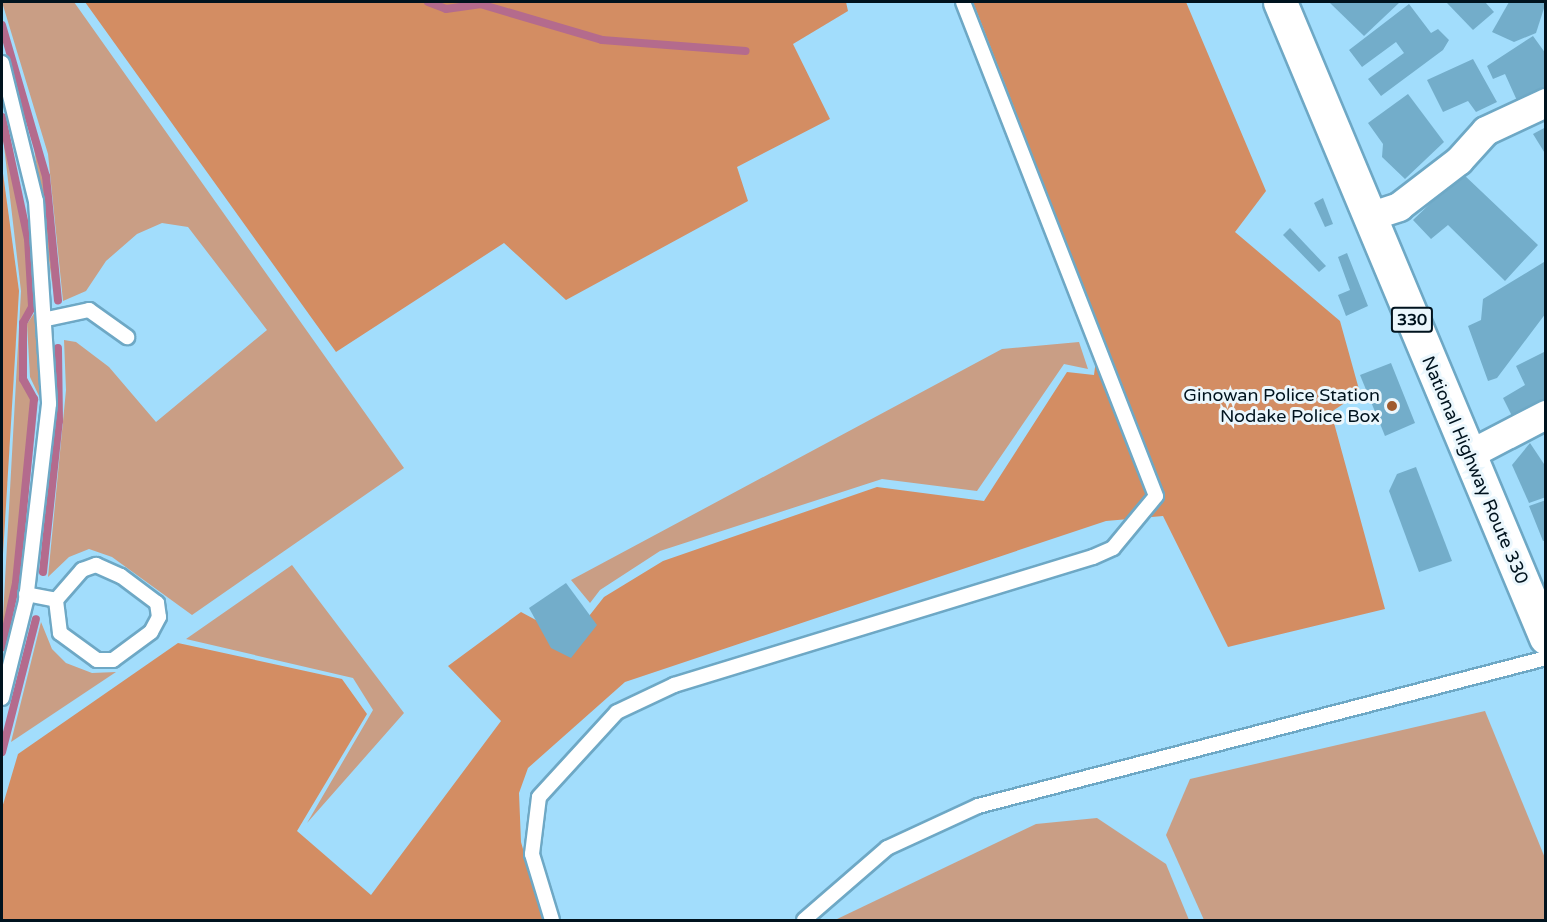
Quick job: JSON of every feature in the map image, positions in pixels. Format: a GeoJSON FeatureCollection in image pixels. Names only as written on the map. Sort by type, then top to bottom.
{"type":"FeatureCollection","features":[{"type":"Feature","properties":{"kind":"highway","name":"National Highway Route 330"},"geometry":{"type":"LineString","coordinates":[[1280,2],[1545,638]]}},
{"type":"Feature","properties":{"kind":"street"},"geometry":{"type":"LineString","coordinates":[[1369,217],[1399,207],[1459,161],[1485,131],[1545,103]]}},
{"type":"Feature","properties":{"kind":"street"},"geometry":{"type":"LineString","coordinates":[[1468,455],[1545,415]]}},
{"type":"Feature","properties":{"kind":"lane"},"geometry":{"type":"LineString","coordinates":[[552,921],[532,854],[539,797],[617,712],[674,685],[1093,557],[1113,548],[1156,496],[963,2]]}},
{"type":"Feature","properties":{"kind":"lane"},"geometry":{"type":"LineString","coordinates":[[2,63],[36,201],[47,319],[49,404],[26,594],[2,698]]}},
{"type":"Feature","properties":{"kind":"lane"},"geometry":{"type":"LineString","coordinates":[[47,319],[89,310],[127,337]]}},
{"type":"Feature","properties":{"kind":"lane"},"geometry":{"type":"LineString","coordinates":[[96,565],[121,576],[157,603],[159,617],[151,632],[113,660],[96,660],[60,633],[56,600],[82,570],[96,565]]}},
{"type":"Feature","properties":{"kind":"lane"},"geometry":{"type":"LineString","coordinates":[[26,594],[56,600]]}},
{"type":"Feature","properties":{"kind":"lane"},"geometry":{"type":"LineString","coordinates":[[804,921],[887,848],[978,806],[1545,658]]}},
{"type":"Feature","properties":{"kind":"shaded area"},"geometry":{"type":"Polygon","coordinates":[[[2,2],[74,2],[404,468],[192,615],[112,557],[89,549],[69,557],[48,577],[66,390],[64,340],[76,342],[109,367],[156,422],[267,330],[188,227],[162,223],[137,234],[106,261],[86,291],[63,301],[48,154],[2,2]]]}},
{"type":"Feature","properties":{"kind":"shaded area"},"geometry":{"type":"Polygon","coordinates":[[[85,2],[846,2],[848,11],[793,44],[830,119],[737,167],[748,201],[566,300],[504,243],[336,352],[85,2]]]}},
{"type":"Feature","properties":{"kind":"shaded area"},"geometry":{"type":"Polygon","coordinates":[[[973,2],[1186,2],[1266,191],[1235,232],[1340,321],[1360,393],[1331,412],[1385,609],[1228,647],[1163,516],[1106,521],[625,682],[528,768],[519,793],[521,842],[543,920],[2,920],[2,808],[18,754],[178,643],[342,679],[367,714],[297,831],[371,895],[501,721],[448,666],[521,612],[571,639],[604,597],[663,561],[877,487],[984,501],[1067,372],[1094,375],[1100,329],[973,2]]]}},
{"type":"Feature","properties":{"kind":"shaded area"},"geometry":{"type":"Polygon","coordinates":[[[2,29],[44,175],[53,290],[34,147],[2,29]]]}},
{"type":"Feature","properties":{"kind":"shaded area"},"geometry":{"type":"Polygon","coordinates":[[[2,129],[26,240],[31,306],[21,322],[20,380],[31,400],[13,584],[2,635],[21,291],[2,129]]]}},
{"type":"Feature","properties":{"kind":"shaded area"},"geometry":{"type":"Polygon","coordinates":[[[2,166],[19,291],[2,571],[2,166]]]}},
{"type":"Feature","properties":{"kind":"shaded area"},"geometry":{"type":"Polygon","coordinates":[[[37,309],[40,398],[30,377],[27,324],[37,309]]]}},
{"type":"Feature","properties":{"kind":"shaded area"},"geometry":{"type":"Polygon","coordinates":[[[1079,342],[1088,369],[1064,364],[977,491],[882,479],[660,551],[600,590],[590,603],[571,580],[1002,349],[1079,342]]]}},
{"type":"Feature","properties":{"kind":"shaded area"},"geometry":{"type":"Polygon","coordinates":[[[292,565],[404,713],[307,823],[373,710],[353,678],[186,639],[292,565]]]}},
{"type":"Feature","properties":{"kind":"shaded area"},"geometry":{"type":"Polygon","coordinates":[[[41,622],[52,649],[66,663],[92,673],[116,672],[11,742],[41,622]]]}},
{"type":"Feature","properties":{"kind":"shaded area"},"geometry":{"type":"Polygon","coordinates":[[[1485,711],[1545,858],[1545,920],[1204,920],[1166,835],[1190,779],[1485,711]]]}},
{"type":"Feature","properties":{"kind":"shaded area"},"geometry":{"type":"Polygon","coordinates":[[[1097,818],[1166,864],[1189,920],[835,920],[1036,824],[1097,818]]]}},
{"type":"Feature","properties":{"kind":"building"},"geometry":{"type":"Polygon","coordinates":[[[1329,2],[1400,2],[1364,36],[1329,2]]]}},
{"type":"Feature","properties":{"kind":"building"},"geometry":{"type":"Polygon","coordinates":[[[1446,2],[1485,2],[1494,12],[1473,30],[1446,2]]]}},
{"type":"Feature","properties":{"kind":"building"},"geometry":{"type":"Polygon","coordinates":[[[1509,2],[1546,2],[1536,33],[1514,42],[1492,32],[1509,2]]]}},
{"type":"Feature","properties":{"kind":"building"},"geometry":{"type":"Polygon","coordinates":[[[1409,4],[1431,33],[1438,29],[1449,40],[1443,50],[1381,96],[1368,79],[1404,53],[1396,42],[1362,67],[1349,50],[1409,4]]]}},
{"type":"Feature","properties":{"kind":"building"},"geometry":{"type":"Polygon","coordinates":[[[1533,36],[1546,54],[1546,88],[1519,105],[1505,74],[1493,79],[1487,66],[1533,36]]]}},
{"type":"Feature","properties":{"kind":"building"},"geometry":{"type":"Polygon","coordinates":[[[1473,59],[1497,102],[1476,112],[1468,101],[1443,112],[1427,80],[1473,59]]]}},
{"type":"Feature","properties":{"kind":"building"},"geometry":{"type":"Polygon","coordinates":[[[1408,94],[1444,142],[1405,179],[1382,157],[1383,144],[1368,123],[1408,94]]]}},
{"type":"Feature","properties":{"kind":"building"},"geometry":{"type":"Polygon","coordinates":[[[1546,127],[1546,155],[1533,134],[1546,127]]]}},
{"type":"Feature","properties":{"kind":"building"},"geometry":{"type":"Polygon","coordinates":[[[1462,173],[1538,245],[1505,281],[1448,225],[1431,239],[1413,220],[1462,173]]]}},
{"type":"Feature","properties":{"kind":"building"},"geometry":{"type":"Polygon","coordinates":[[[1323,198],[1333,224],[1325,227],[1314,203],[1323,198]]]}},
{"type":"Feature","properties":{"kind":"building"},"geometry":{"type":"Polygon","coordinates":[[[1290,228],[1326,266],[1319,272],[1283,235],[1290,228]]]}},
{"type":"Feature","properties":{"kind":"building"},"geometry":{"type":"Polygon","coordinates":[[[1347,253],[1368,306],[1346,316],[1338,295],[1350,290],[1338,257],[1347,253]]]}},
{"type":"Feature","properties":{"kind":"building"},"geometry":{"type":"Polygon","coordinates":[[[1544,262],[1546,313],[1497,378],[1488,381],[1468,326],[1481,320],[1483,299],[1544,262]]]}},
{"type":"Feature","properties":{"kind":"building"},"geometry":{"type":"Polygon","coordinates":[[[1546,351],[1546,400],[1513,418],[1503,398],[1525,385],[1516,366],[1546,351]]]}},
{"type":"Feature","properties":{"kind":"building"},"geometry":{"type":"Polygon","coordinates":[[[1391,363],[1415,423],[1385,436],[1360,375],[1391,363]]]}},
{"type":"Feature","properties":{"kind":"building"},"geometry":{"type":"Polygon","coordinates":[[[1530,443],[1546,467],[1546,497],[1529,503],[1512,465],[1530,443]]]}},
{"type":"Feature","properties":{"kind":"building"},"geometry":{"type":"Polygon","coordinates":[[[1416,467],[1452,561],[1419,572],[1389,491],[1397,474],[1416,467]]]}},
{"type":"Feature","properties":{"kind":"building"},"geometry":{"type":"Polygon","coordinates":[[[1546,500],[1546,540],[1543,541],[1529,506],[1546,500]]]}},
{"type":"Feature","properties":{"kind":"building"},"geometry":{"type":"Polygon","coordinates":[[[566,583],[597,625],[571,658],[551,648],[529,608],[566,583]]]}},
{"type":"Feature","properties":{"kind":"waterway"},"geometry":{"type":"LineString","coordinates":[[428,2],[446,9],[480,4],[602,40],[746,51]]}},
{"type":"Feature","properties":{"kind":"waterway"},"geometry":{"type":"LineString","coordinates":[[2,25],[46,176],[58,300]]}},
{"type":"Feature","properties":{"kind":"waterway"},"geometry":{"type":"LineString","coordinates":[[2,117],[28,239],[32,307],[23,323],[23,379],[34,399],[16,583],[2,647]]}},
{"type":"Feature","properties":{"kind":"waterway"},"geometry":{"type":"LineString","coordinates":[[43,572],[59,421],[58,348]]}},
{"type":"Feature","properties":{"kind":"waterway"},"geometry":{"type":"LineString","coordinates":[[2,752],[36,619]]}},
{"type":"Feature","properties":{"kind":"place","name":"Ginowan Police Station Nodake Police Box"},"geometry":{"type":"Point","coordinates":[1392,406]}}]}
